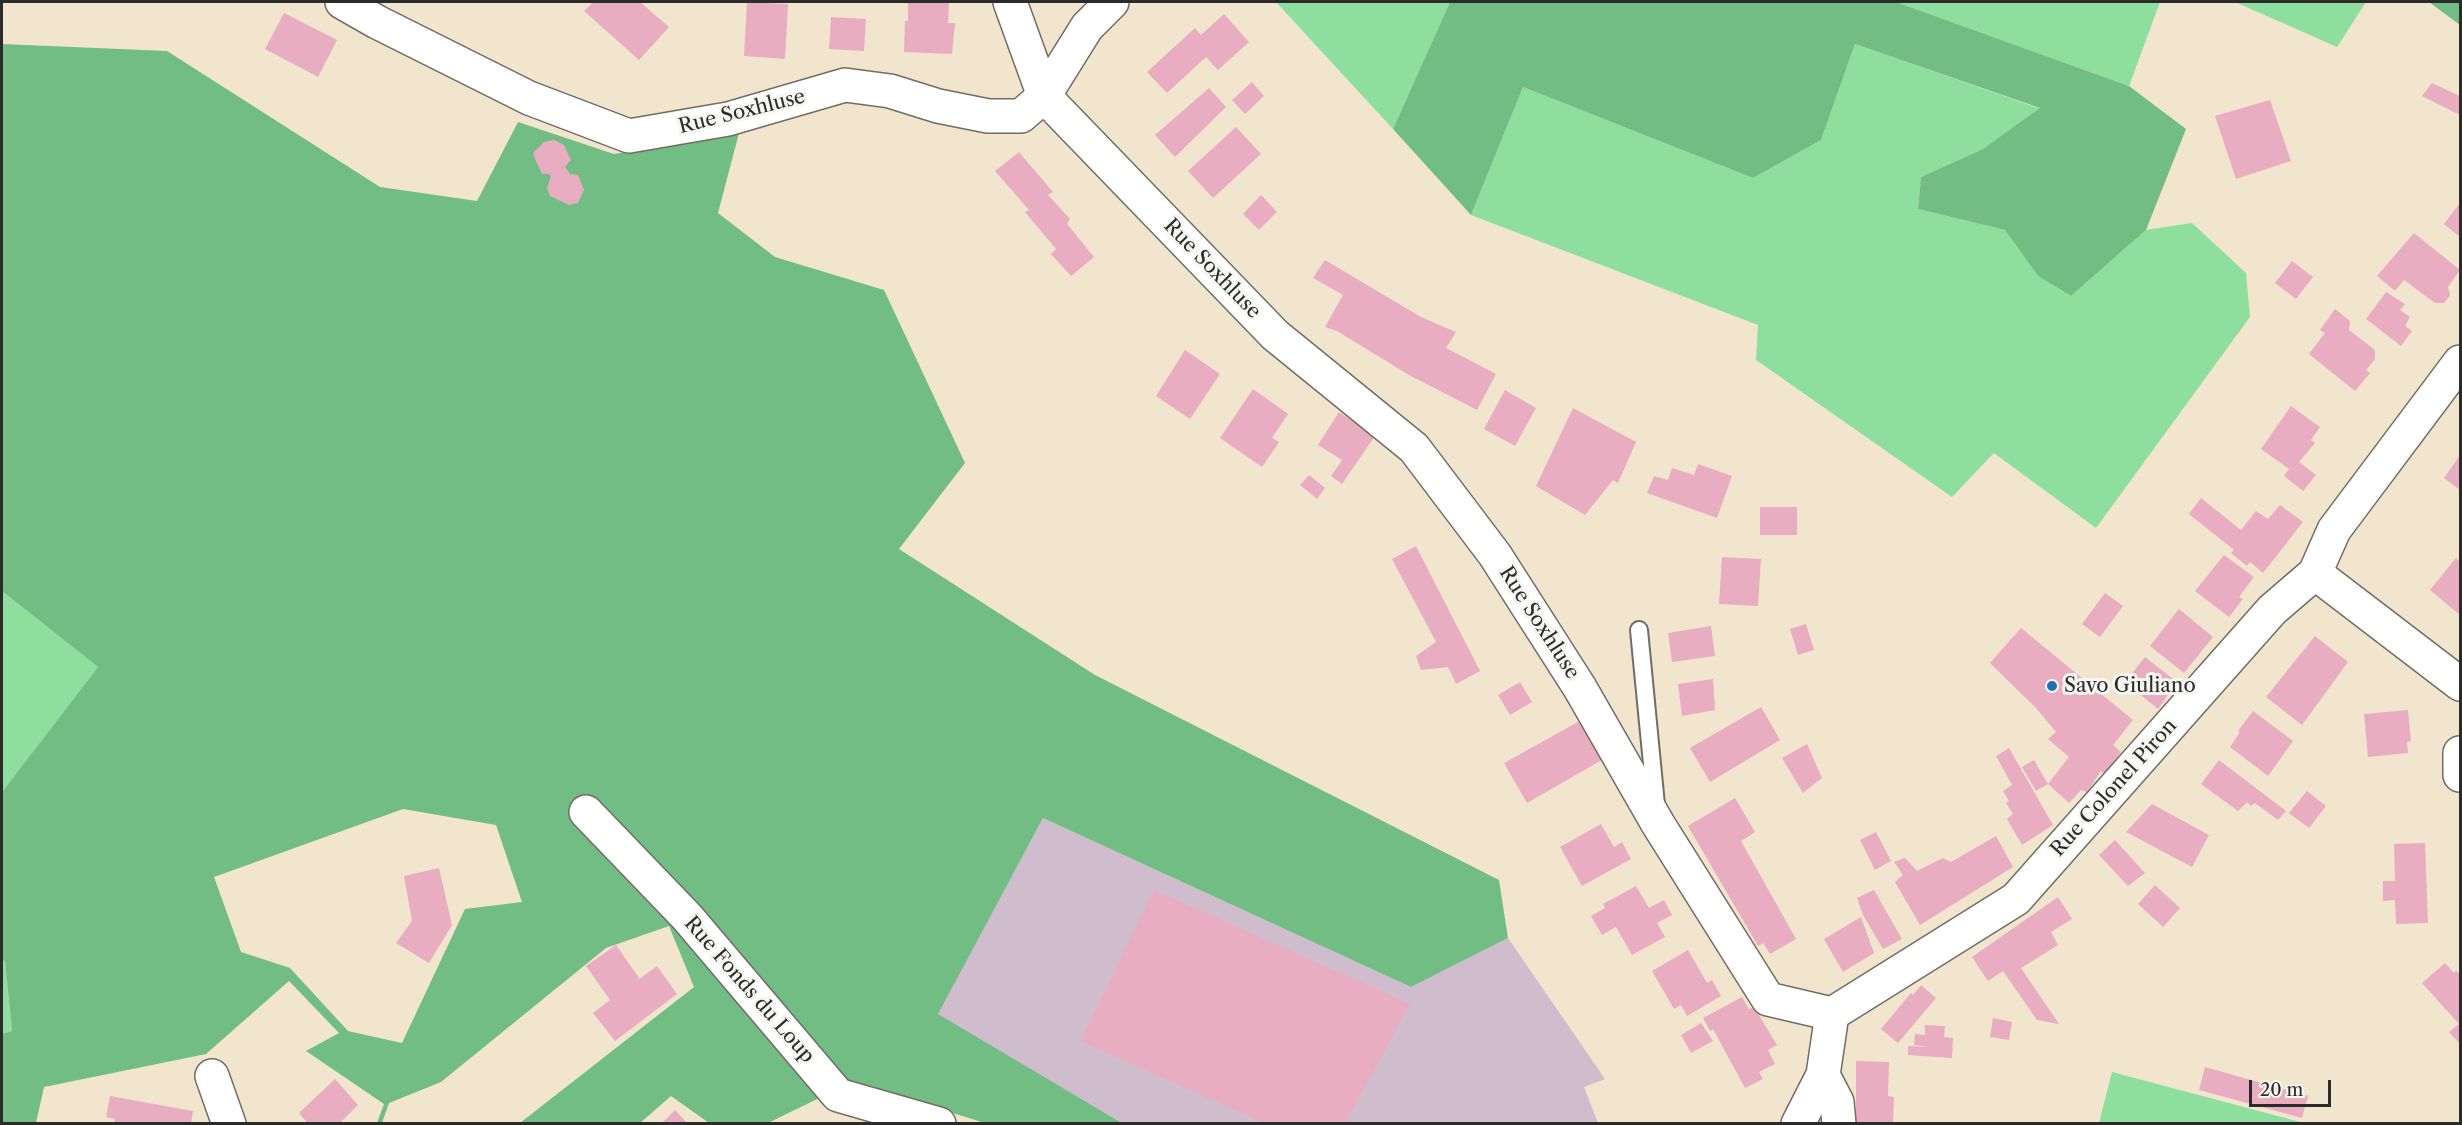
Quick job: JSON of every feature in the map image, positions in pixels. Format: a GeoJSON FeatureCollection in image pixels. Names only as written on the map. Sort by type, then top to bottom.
{"type":"FeatureCollection","features":[{"type":"Feature","properties":{"kind":"street","name":"Rue Soxhluse"},"geometry":{"type":"LineString","coordinates":[[342,2],[377,22],[529,98],[629,136],[729,119],[845,85],[890,91],[938,106],[988,116],[1021,116],[1044,96],[1275,335],[1414,448],[1507,574],[1581,688],[1658,824],[1768,999],[1832,1014]]}},
{"type":"Feature","properties":{"kind":"street"},"geometry":{"type":"LineString","coordinates":[[1010,2],[1044,96]]}},
{"type":"Feature","properties":{"kind":"street"},"geometry":{"type":"LineString","coordinates":[[1044,96],[1087,27],[1112,2]]}},
{"type":"Feature","properties":{"kind":"street","name":"Rue Colonel Piron"},"geometry":{"type":"LineString","coordinates":[[1832,1014],[2016,898],[2272,610],[2315,573],[2334,530],[2460,362]]}},
{"type":"Feature","properties":{"kind":"street"},"geometry":{"type":"LineString","coordinates":[[2315,573],[2460,684]]}},
{"type":"Feature","properties":{"kind":"street"},"geometry":{"type":"LineString","coordinates":[[2460,753],[2460,774]]}},
{"type":"Feature","properties":{"kind":"street","name":"Rue Fonds du Loup"},"geometry":{"type":"LineString","coordinates":[[586,812],[687,918],[838,1095],[939,1124]]}},
{"type":"Feature","properties":{"kind":"street"},"geometry":{"type":"LineString","coordinates":[[1798,1124],[1823,1075],[1832,1014]]}},
{"type":"Feature","properties":{"kind":"street"},"geometry":{"type":"LineString","coordinates":[[1823,1075],[1837,1102],[1839,1124]]}},
{"type":"Feature","properties":{"kind":"street"},"geometry":{"type":"LineString","coordinates":[[212,1076],[229,1124]]}},
{"type":"Feature","properties":{"kind":"lane"},"geometry":{"type":"LineString","coordinates":[[1639,630],[1658,824]]}},
{"type":"Feature","properties":{"kind":"shaded area"},"geometry":{"type":"Polygon","coordinates":[[[1043,818],[1411,987],[1508,938],[1605,1079],[1584,1087],[1598,1123],[1122,1123],[937,1014],[1043,818]]]}},
{"type":"Feature","properties":{"kind":"green space"},"geometry":{"type":"Polygon","coordinates":[[[1276,2],[1450,2],[1393,129],[1276,2]]]}},
{"type":"Feature","properties":{"kind":"green space"},"geometry":{"type":"Polygon","coordinates":[[[1450,2],[1896,2],[2129,86],[2186,129],[2146,230],[2071,296],[2038,276],[2005,230],[1918,209],[1921,177],[1983,149],[2040,108],[1855,44],[1821,140],[1753,178],[1523,87],[1471,215],[1393,129],[1450,2]]]}},
{"type":"Feature","properties":{"kind":"green space"},"geometry":{"type":"Polygon","coordinates":[[[1896,2],[2160,2],[2129,86],[1896,2]]]}},
{"type":"Feature","properties":{"kind":"green space"},"geometry":{"type":"Polygon","coordinates":[[[2235,2],[2366,2],[2337,47],[2235,2]]]}},
{"type":"Feature","properties":{"kind":"green space"},"geometry":{"type":"Polygon","coordinates":[[[2429,2],[2460,2],[2460,25],[2429,2]]]}},
{"type":"Feature","properties":{"kind":"green space"},"geometry":{"type":"Polygon","coordinates":[[[2,44],[167,51],[380,187],[477,201],[518,122],[614,154],[739,133],[718,213],[775,257],[884,290],[965,463],[899,549],[1095,675],[1499,880],[1508,938],[1411,987],[1043,818],[938,1014],[1122,1123],[985,1123],[852,1082],[768,1123],[709,1123],[671,1096],[640,1123],[520,1123],[694,987],[669,926],[606,948],[441,1082],[389,1103],[382,1123],[377,1123],[384,1104],[306,1051],[339,1033],[289,981],[206,1054],[44,1087],[36,1123],[2,1123],[2,1034],[12,1031],[5,961],[2,960],[2,792],[98,667],[2,591],[2,44]],[[403,809],[214,877],[241,952],[290,968],[348,1031],[402,1043],[465,909],[522,902],[496,825],[403,809]]]}},
{"type":"Feature","properties":{"kind":"green space"},"geometry":{"type":"Polygon","coordinates":[[[1855,44],[2041,109],[1983,149],[1921,177],[1918,209],[2005,230],[2038,276],[2071,296],[2146,230],[2192,223],[2246,273],[2250,317],[2096,528],[1994,453],[1952,497],[1756,360],[1758,325],[1471,215],[1523,87],[1753,178],[1821,140],[1855,44]]]}},
{"type":"Feature","properties":{"kind":"green space"},"geometry":{"type":"Polygon","coordinates":[[[2,591],[98,667],[2,792],[2,591]]]}},
{"type":"Feature","properties":{"kind":"green space"},"geometry":{"type":"Polygon","coordinates":[[[2,960],[5,961],[12,1031],[2,1034],[2,960]]]}},
{"type":"Feature","properties":{"kind":"green space"},"geometry":{"type":"Polygon","coordinates":[[[2112,1072],[2304,1123],[2099,1123],[2112,1072]]]}},
{"type":"Feature","properties":{"kind":"building"},"geometry":{"type":"Polygon","coordinates":[[[593,2],[640,2],[669,27],[639,60],[584,11],[593,2]]]}},
{"type":"Feature","properties":{"kind":"building"},"geometry":{"type":"Polygon","coordinates":[[[747,2],[788,4],[785,59],[744,56],[747,2]]]}},
{"type":"Feature","properties":{"kind":"building"},"geometry":{"type":"Polygon","coordinates":[[[908,2],[949,2],[948,23],[955,23],[952,54],[904,52],[908,2]]]}},
{"type":"Feature","properties":{"kind":"building"},"geometry":{"type":"Polygon","coordinates":[[[284,13],[337,40],[318,77],[265,49],[284,13]]]}},
{"type":"Feature","properties":{"kind":"building"},"geometry":{"type":"Polygon","coordinates":[[[1224,14],[1249,42],[1218,70],[1206,57],[1167,93],[1147,72],[1195,28],[1201,35],[1224,14]]]}},
{"type":"Feature","properties":{"kind":"building"},"geometry":{"type":"Polygon","coordinates":[[[831,17],[866,19],[864,51],[829,49],[831,17]]]}},
{"type":"Feature","properties":{"kind":"building"},"geometry":{"type":"Polygon","coordinates":[[[1252,82],[1264,96],[1245,114],[1232,100],[1252,82]]]}},
{"type":"Feature","properties":{"kind":"building"},"geometry":{"type":"Polygon","coordinates":[[[2432,83],[2460,96],[2460,115],[2422,96],[2432,83]]]}},
{"type":"Feature","properties":{"kind":"building"},"geometry":{"type":"Polygon","coordinates":[[[1209,88],[1226,107],[1175,157],[1155,135],[1209,88]]]}},
{"type":"Feature","properties":{"kind":"building"},"geometry":{"type":"Polygon","coordinates":[[[2270,100],[2291,161],[2236,179],[2215,116],[2270,100]]]}},
{"type":"Feature","properties":{"kind":"building"},"geometry":{"type":"Polygon","coordinates":[[[1236,127],[1261,154],[1213,198],[1188,171],[1236,127]]]}},
{"type":"Feature","properties":{"kind":"building"},"geometry":{"type":"Polygon","coordinates":[[[554,140],[564,145],[571,160],[565,167],[570,174],[578,175],[584,190],[578,203],[569,205],[550,196],[547,188],[551,176],[542,174],[535,159],[533,153],[544,142],[554,140]]]}},
{"type":"Feature","properties":{"kind":"building"},"geometry":{"type":"Polygon","coordinates":[[[1019,152],[1053,192],[1048,195],[1070,219],[1067,224],[1094,257],[1071,276],[1051,254],[1056,249],[1025,212],[1029,210],[995,171],[1019,152]]]}},
{"type":"Feature","properties":{"kind":"building"},"geometry":{"type":"Polygon","coordinates":[[[1261,195],[1277,212],[1259,230],[1243,214],[1261,195]]]}},
{"type":"Feature","properties":{"kind":"building"},"geometry":{"type":"Polygon","coordinates":[[[2460,203],[2460,237],[2444,224],[2460,203]]]}},
{"type":"Feature","properties":{"kind":"building"},"geometry":{"type":"Polygon","coordinates":[[[2414,233],[2460,270],[2448,287],[2450,295],[2444,303],[2435,303],[2404,280],[2395,291],[2377,276],[2414,233]]]}},
{"type":"Feature","properties":{"kind":"building"},"geometry":{"type":"Polygon","coordinates":[[[1325,260],[1421,317],[1456,332],[1446,348],[1496,374],[1477,410],[1409,375],[1337,331],[1325,327],[1343,295],[1313,278],[1325,260]]]}},
{"type":"Feature","properties":{"kind":"building"},"geometry":{"type":"Polygon","coordinates":[[[2292,261],[2313,277],[2296,299],[2275,283],[2292,261]]]}},
{"type":"Feature","properties":{"kind":"building"},"geometry":{"type":"Polygon","coordinates":[[[2386,292],[2405,304],[2400,310],[2410,317],[2405,326],[2412,331],[2401,346],[2366,319],[2386,292]]]}},
{"type":"Feature","properties":{"kind":"building"},"geometry":{"type":"Polygon","coordinates":[[[2335,309],[2350,321],[2349,330],[2375,350],[2375,359],[2366,370],[2370,373],[2355,391],[2309,354],[2325,333],[2320,330],[2335,309]]]}},
{"type":"Feature","properties":{"kind":"building"},"geometry":{"type":"Polygon","coordinates":[[[1185,350],[1220,374],[1190,419],[1156,396],[1185,350]]]}},
{"type":"Feature","properties":{"kind":"building"},"geometry":{"type":"Polygon","coordinates":[[[1253,389],[1288,414],[1272,438],[1279,442],[1262,467],[1220,438],[1253,389]]]}},
{"type":"Feature","properties":{"kind":"building"},"geometry":{"type":"Polygon","coordinates":[[[1505,390],[1536,408],[1515,446],[1484,429],[1505,390]]]}},
{"type":"Feature","properties":{"kind":"building"},"geometry":{"type":"Polygon","coordinates":[[[2291,406],[2320,427],[2311,440],[2315,443],[2299,462],[2316,475],[2303,491],[2284,476],[2289,469],[2261,449],[2291,406]]]}},
{"type":"Feature","properties":{"kind":"building"},"geometry":{"type":"Polygon","coordinates":[[[1573,408],[1636,442],[1618,483],[1613,480],[1585,515],[1536,486],[1573,408]]]}},
{"type":"Feature","properties":{"kind":"building"},"geometry":{"type":"Polygon","coordinates":[[[1339,412],[1375,436],[1342,484],[1331,476],[1342,460],[1318,445],[1339,412]]]}},
{"type":"Feature","properties":{"kind":"building"},"geometry":{"type":"Polygon","coordinates":[[[2460,455],[2460,490],[2444,478],[2460,455]]]}},
{"type":"Feature","properties":{"kind":"building"},"geometry":{"type":"Polygon","coordinates":[[[1698,464],[1732,476],[1717,518],[1647,493],[1654,476],[1668,480],[1672,468],[1694,475],[1698,464]]]}},
{"type":"Feature","properties":{"kind":"building"},"geometry":{"type":"Polygon","coordinates":[[[1309,475],[1325,488],[1317,499],[1300,485],[1309,475]]]}},
{"type":"Feature","properties":{"kind":"building"},"geometry":{"type":"Polygon","coordinates":[[[2201,498],[2241,530],[2256,511],[2268,519],[2280,505],[2303,522],[2263,573],[2250,562],[2247,566],[2231,553],[2234,550],[2189,514],[2201,498]]]}},
{"type":"Feature","properties":{"kind":"building"},"geometry":{"type":"Polygon","coordinates":[[[1760,507],[1797,507],[1797,535],[1760,535],[1760,507]]]}},
{"type":"Feature","properties":{"kind":"building"},"geometry":{"type":"Polygon","coordinates":[[[1416,546],[1480,671],[1456,684],[1448,667],[1421,670],[1416,656],[1436,642],[1392,559],[1416,546]]]}},
{"type":"Feature","properties":{"kind":"building"},"geometry":{"type":"Polygon","coordinates":[[[2224,555],[2254,577],[2239,597],[2243,599],[2229,617],[2195,591],[2224,555]]]}},
{"type":"Feature","properties":{"kind":"building"},"geometry":{"type":"Polygon","coordinates":[[[1722,557],[1761,559],[1758,606],[1719,604],[1722,557]]]}},
{"type":"Feature","properties":{"kind":"building"},"geometry":{"type":"Polygon","coordinates":[[[2456,558],[2460,562],[2460,615],[2430,590],[2456,558]]]}},
{"type":"Feature","properties":{"kind":"building"},"geometry":{"type":"Polygon","coordinates":[[[2105,593],[2123,606],[2100,637],[2082,624],[2105,593]]]}},
{"type":"Feature","properties":{"kind":"building"},"geometry":{"type":"Polygon","coordinates":[[[2179,609],[2213,637],[2184,673],[2150,646],[2179,609]]]}},
{"type":"Feature","properties":{"kind":"building"},"geometry":{"type":"Polygon","coordinates":[[[1806,624],[1814,650],[1798,655],[1790,629],[1806,624]]]}},
{"type":"Feature","properties":{"kind":"building"},"geometry":{"type":"Polygon","coordinates":[[[1711,626],[1715,656],[1672,662],[1668,633],[1711,626]]]}},
{"type":"Feature","properties":{"kind":"building","name":"Savo Giuliano"},"geometry":{"type":"Polygon","coordinates":[[[2021,628],[2133,720],[2113,745],[2121,752],[2104,774],[2101,771],[2087,792],[2081,790],[2069,803],[2048,784],[2069,757],[2048,739],[2056,732],[2036,708],[1990,663],[2021,628]]]}},
{"type":"Feature","properties":{"kind":"building"},"geometry":{"type":"Polygon","coordinates":[[[2315,636],[2348,662],[2302,725],[2266,697],[2315,636]]]}},
{"type":"Feature","properties":{"kind":"building"},"geometry":{"type":"Polygon","coordinates":[[[2145,657],[2177,682],[2158,709],[2125,682],[2145,657]]]}},
{"type":"Feature","properties":{"kind":"building"},"geometry":{"type":"Polygon","coordinates":[[[1713,679],[1715,710],[1682,716],[1678,684],[1713,679]]]}},
{"type":"Feature","properties":{"kind":"building"},"geometry":{"type":"Polygon","coordinates":[[[1520,682],[1532,702],[1510,715],[1498,695],[1520,682]]]}},
{"type":"Feature","properties":{"kind":"building"},"geometry":{"type":"Polygon","coordinates":[[[1761,707],[1780,740],[1710,782],[1690,748],[1761,707]]]}},
{"type":"Feature","properties":{"kind":"building"},"geometry":{"type":"Polygon","coordinates":[[[2408,710],[2411,741],[2407,742],[2408,753],[2368,757],[2364,714],[2408,710]]]}},
{"type":"Feature","properties":{"kind":"building"},"geometry":{"type":"Polygon","coordinates":[[[2253,711],[2293,741],[2268,776],[2230,747],[2240,732],[2238,731],[2253,711]]]}},
{"type":"Feature","properties":{"kind":"building"},"geometry":{"type":"Polygon","coordinates":[[[1585,718],[1607,757],[1527,803],[1504,763],[1585,718]]]}},
{"type":"Feature","properties":{"kind":"building"},"geometry":{"type":"Polygon","coordinates":[[[1807,744],[1822,778],[1803,793],[1782,758],[1807,744]]]}},
{"type":"Feature","properties":{"kind":"building"},"geometry":{"type":"Polygon","coordinates":[[[2009,748],[2053,825],[2022,845],[2007,819],[2013,814],[2006,803],[2009,801],[2003,791],[2012,785],[1996,756],[2009,748]]]}},
{"type":"Feature","properties":{"kind":"building"},"geometry":{"type":"Polygon","coordinates":[[[2034,760],[2048,784],[2036,791],[2022,767],[2034,760]]]}},
{"type":"Feature","properties":{"kind":"building"},"geometry":{"type":"Polygon","coordinates":[[[2219,760],[2286,811],[2278,820],[2255,803],[2251,806],[2247,802],[2238,811],[2201,784],[2219,760]]]}},
{"type":"Feature","properties":{"kind":"building"},"geometry":{"type":"Polygon","coordinates":[[[2307,791],[2326,806],[2309,828],[2289,813],[2307,791]]]}},
{"type":"Feature","properties":{"kind":"building"},"geometry":{"type":"Polygon","coordinates":[[[1735,798],[1755,832],[1741,841],[1796,939],[1770,954],[1763,943],[1758,946],[1688,826],[1735,798]]]}},
{"type":"Feature","properties":{"kind":"building"},"geometry":{"type":"Polygon","coordinates":[[[2152,804],[2209,835],[2192,867],[2126,832],[2152,804]]]}},
{"type":"Feature","properties":{"kind":"building"},"geometry":{"type":"Polygon","coordinates":[[[1601,824],[1614,847],[1622,842],[1631,859],[1582,886],[1560,847],[1601,824]]]}},
{"type":"Feature","properties":{"kind":"building"},"geometry":{"type":"Polygon","coordinates":[[[1876,832],[1891,861],[1875,870],[1860,840],[1876,832]]]}},
{"type":"Feature","properties":{"kind":"building"},"geometry":{"type":"Polygon","coordinates":[[[1996,836],[2013,867],[1920,925],[1895,882],[1903,875],[1894,862],[1905,858],[1917,871],[1943,858],[1951,862],[1996,836]]]}},
{"type":"Feature","properties":{"kind":"building"},"geometry":{"type":"Polygon","coordinates":[[[2115,840],[2145,873],[2128,886],[2099,855],[2115,840]]]}},
{"type":"Feature","properties":{"kind":"building"},"geometry":{"type":"Polygon","coordinates":[[[2425,843],[2428,923],[2396,924],[2395,900],[2383,901],[2383,881],[2395,881],[2394,844],[2425,843]]]}},
{"type":"Feature","properties":{"kind":"building"},"geometry":{"type":"Polygon","coordinates":[[[439,868],[452,925],[429,963],[396,943],[412,921],[404,876],[439,868]]]}},
{"type":"Feature","properties":{"kind":"building"},"geometry":{"type":"Polygon","coordinates":[[[2155,885],[2180,908],[2163,927],[2138,904],[2155,885]]]}},
{"type":"Feature","properties":{"kind":"building"},"geometry":{"type":"Polygon","coordinates":[[[1636,886],[1649,908],[1664,900],[1672,915],[1657,923],[1665,937],[1632,955],[1616,927],[1602,935],[1591,916],[1605,908],[1603,904],[1636,886]]]}},
{"type":"Feature","properties":{"kind":"building"},"geometry":{"type":"Polygon","coordinates":[[[1154,890],[1410,1004],[1345,1124],[1266,1124],[1080,1041],[1154,890]]]}},
{"type":"Feature","properties":{"kind":"building"},"geometry":{"type":"Polygon","coordinates":[[[1874,890],[1902,939],[1883,949],[1863,915],[1857,898],[1874,890]]]}},
{"type":"Feature","properties":{"kind":"building"},"geometry":{"type":"Polygon","coordinates":[[[2058,897],[2072,919],[2051,932],[2058,945],[2021,968],[2059,1024],[2037,1020],[2003,971],[1988,981],[1972,957],[2058,897]]]}},
{"type":"Feature","properties":{"kind":"building"},"geometry":{"type":"Polygon","coordinates":[[[1861,917],[1874,953],[1843,972],[1824,939],[1861,917]]]}},
{"type":"Feature","properties":{"kind":"building"},"geometry":{"type":"Polygon","coordinates":[[[616,945],[639,978],[635,982],[657,966],[677,994],[615,1041],[593,1013],[610,1000],[586,966],[616,945]]]}},
{"type":"Feature","properties":{"kind":"building"},"geometry":{"type":"Polygon","coordinates":[[[1688,950],[1707,983],[1712,980],[1721,996],[1687,1016],[1681,1005],[1674,1009],[1652,971],[1688,950]]]}},
{"type":"Feature","properties":{"kind":"building"},"geometry":{"type":"Polygon","coordinates":[[[2445,963],[2454,973],[2456,970],[2460,975],[2460,1044],[2449,1032],[2459,1024],[2422,983],[2445,963]]]}},
{"type":"Feature","properties":{"kind":"building"},"geometry":{"type":"Polygon","coordinates":[[[1921,985],[1936,998],[1898,1043],[1881,1029],[1911,993],[1913,995],[1921,985]]]}},
{"type":"Feature","properties":{"kind":"building"},"geometry":{"type":"Polygon","coordinates":[[[1742,997],[1749,1009],[1754,1007],[1777,1045],[1768,1050],[1775,1064],[1759,1072],[1763,1079],[1745,1088],[1713,1029],[1710,1031],[1703,1018],[1742,997]]]}},
{"type":"Feature","properties":{"kind":"building"},"geometry":{"type":"Polygon","coordinates":[[[1993,1018],[2012,1022],[2009,1040],[1990,1037],[1993,1018]]]}},
{"type":"Feature","properties":{"kind":"building"},"geometry":{"type":"Polygon","coordinates":[[[1701,1023],[1713,1041],[1691,1053],[1681,1035],[1701,1023]]]}},
{"type":"Feature","properties":{"kind":"building"},"geometry":{"type":"Polygon","coordinates":[[[1925,1025],[1945,1026],[1944,1037],[1953,1038],[1952,1058],[1908,1055],[1908,1046],[1929,1047],[1914,1045],[1915,1034],[1925,1035],[1925,1025]]]}},
{"type":"Feature","properties":{"kind":"building"},"geometry":{"type":"Polygon","coordinates":[[[1856,1061],[1889,1062],[1888,1096],[1894,1097],[1893,1124],[1856,1124],[1856,1061]]]}},
{"type":"Feature","properties":{"kind":"building"},"geometry":{"type":"Polygon","coordinates":[[[2205,1067],[2308,1096],[2302,1118],[2199,1090],[2205,1067]]]}},
{"type":"Feature","properties":{"kind":"building"},"geometry":{"type":"Polygon","coordinates":[[[335,1079],[358,1105],[339,1124],[308,1124],[299,1113],[335,1079]]]}},
{"type":"Feature","properties":{"kind":"building"},"geometry":{"type":"Polygon","coordinates":[[[110,1096],[193,1111],[191,1124],[114,1124],[115,1119],[106,1117],[110,1096]]]}},
{"type":"Feature","properties":{"kind":"building"},"geometry":{"type":"Polygon","coordinates":[[[675,1110],[688,1124],[661,1124],[675,1110]]]}},
{"type":"Feature","properties":{"kind":"place","name":"Savo Giuliano"},"geometry":{"type":"Point","coordinates":[2052,686]}}]}
